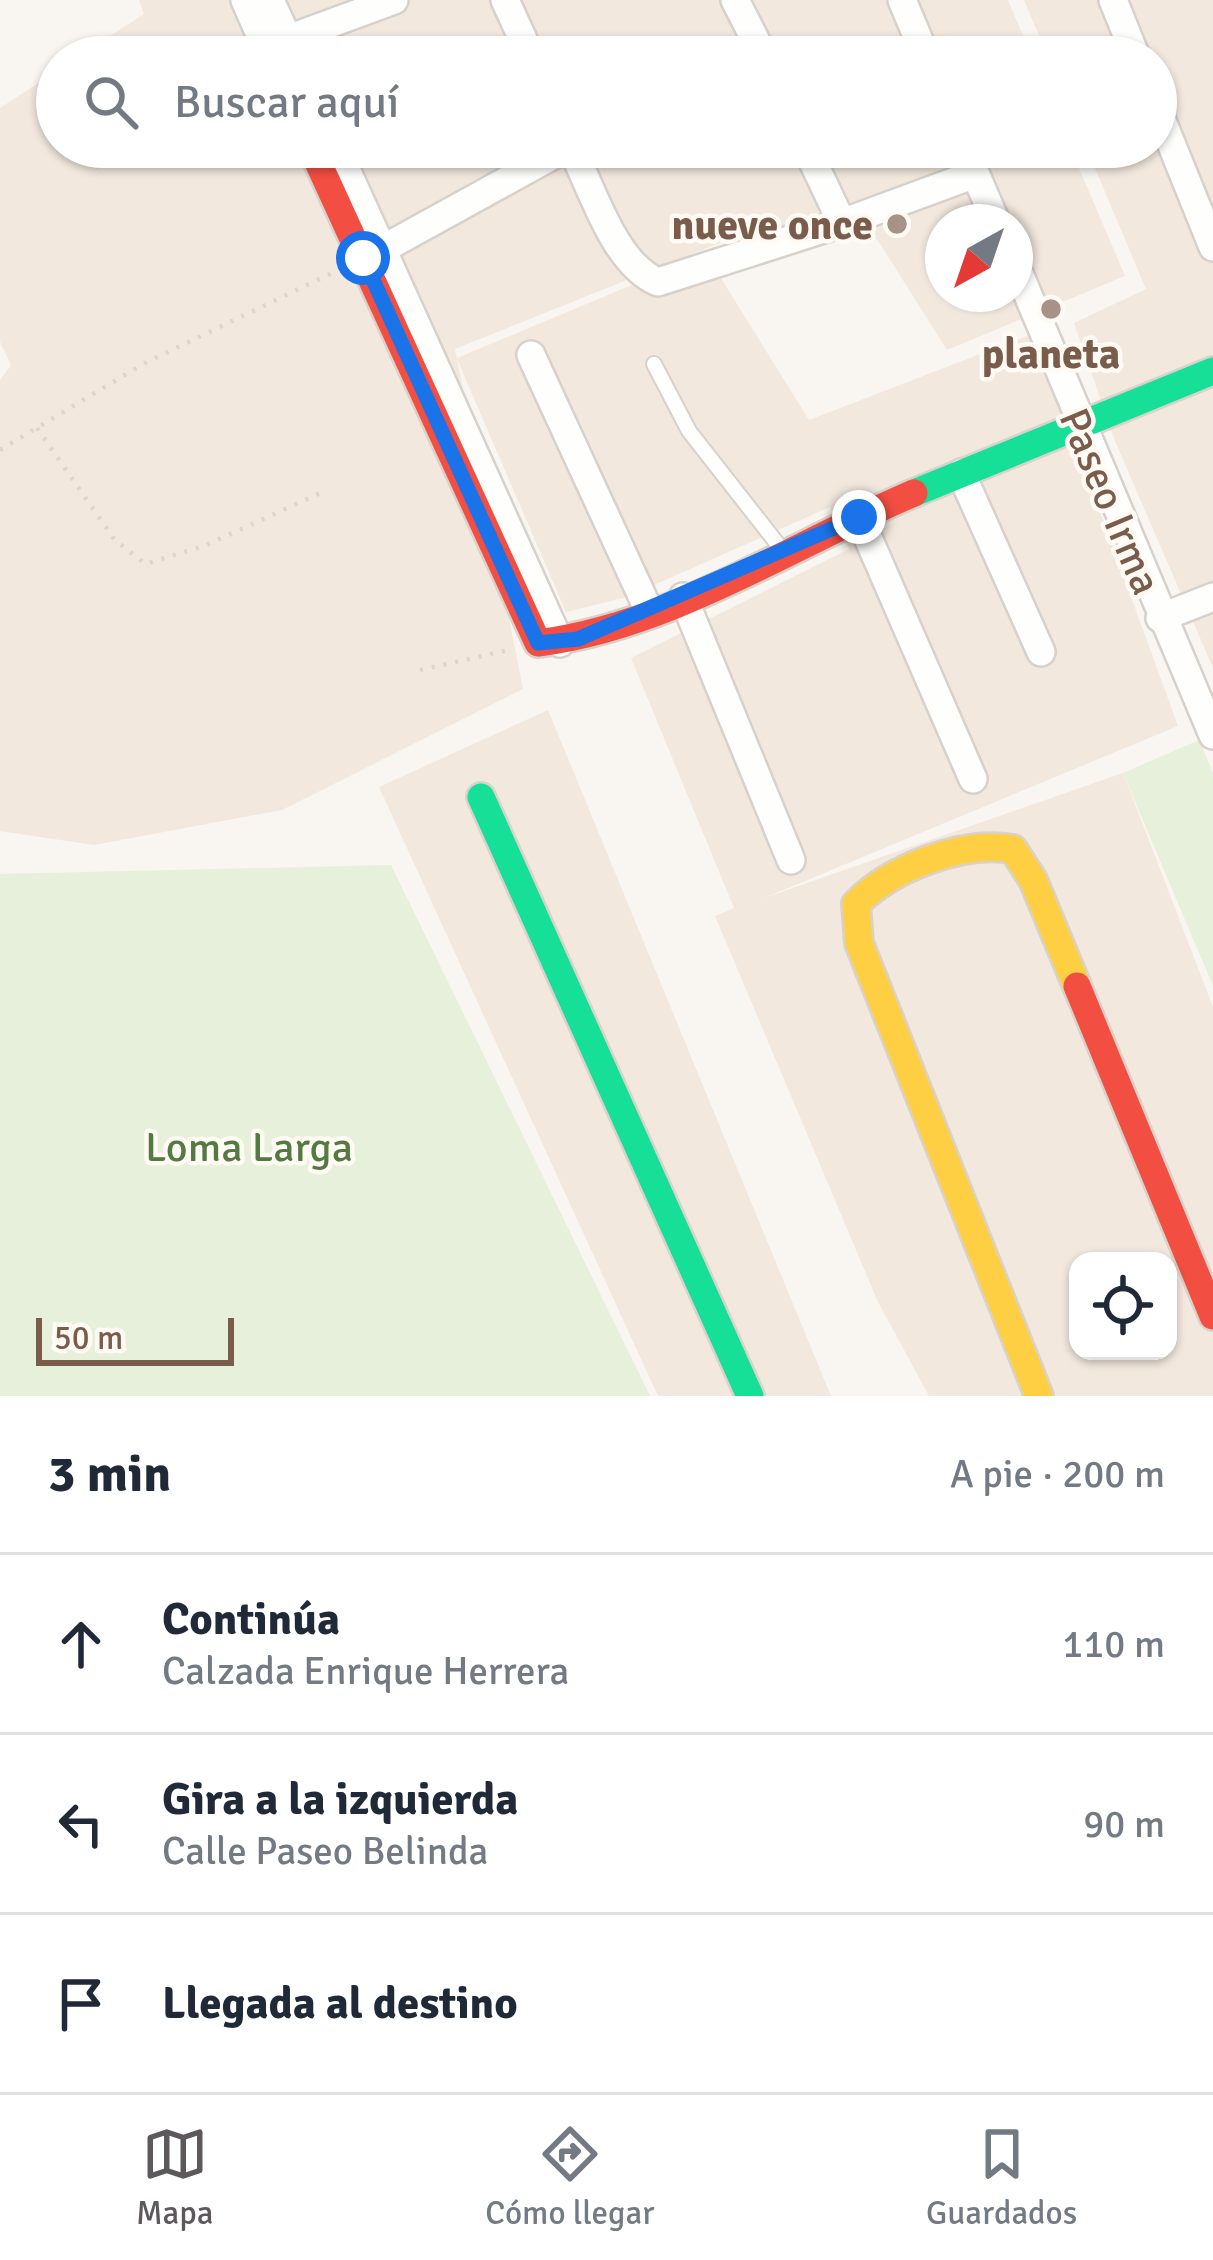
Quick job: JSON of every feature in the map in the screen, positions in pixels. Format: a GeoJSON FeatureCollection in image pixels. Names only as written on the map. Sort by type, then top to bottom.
{"type":"FeatureCollection","features":[{"type":"Feature","properties":{"kind":"street"},"geometry":{"type":"LineString","coordinates":[[245,0],[273,36]]}},
{"type":"Feature","properties":{"kind":"street"},"geometry":{"type":"LineString","coordinates":[[270,0],[281,36]]}},
{"type":"Feature","properties":{"kind":"street"},"geometry":{"type":"LineString","coordinates":[[317,36],[394,0]]}},
{"type":"Feature","properties":{"kind":"street"},"geometry":{"type":"LineString","coordinates":[[506,0],[522,36]]}},
{"type":"Feature","properties":{"kind":"street"},"geometry":{"type":"LineString","coordinates":[[735,0],[754,36]]}},
{"type":"Feature","properties":{"kind":"street"},"geometry":{"type":"LineString","coordinates":[[902,0],[917,36]]}},
{"type":"Feature","properties":{"kind":"street"},"geometry":{"type":"LineString","coordinates":[[1113,0],[1128,36]]}},
{"type":"Feature","properties":{"kind":"street"},"geometry":{"type":"LineString","coordinates":[[1177,158],[1213,247]]}},
{"type":"Feature","properties":{"kind":"street"},"geometry":{"type":"LineString","coordinates":[[323,168],[372,254],[549,643],[649,611],[961,473],[1213,371]]}},
{"type":"Feature","properties":{"kind":"street"},"geometry":{"type":"LineString","coordinates":[[343,168],[372,254]]}},
{"type":"Feature","properties":{"kind":"street"},"geometry":{"type":"LineString","coordinates":[[372,254],[531,168]]}},
{"type":"Feature","properties":{"kind":"street"},"geometry":{"type":"LineString","coordinates":[[581,168],[628,258],[643,275],[658,281],[842,224],[975,174]]}},
{"type":"Feature","properties":{"kind":"street"},"geometry":{"type":"LineString","coordinates":[[816,168],[842,224]]}},
{"type":"Feature","properties":{"kind":"street"},"geometry":{"type":"LineString","coordinates":[[973,168],[988,204]]}},
{"type":"Feature","properties":{"kind":"street","name":"Paseo Irma"},"geometry":{"type":"LineString","coordinates":[[1033,309],[1213,735]]}},
{"type":"Feature","properties":{"kind":"street"},"geometry":{"type":"LineString","coordinates":[[531,355],[649,611]]}},
{"type":"Feature","properties":{"kind":"street"},"geometry":{"type":"LineString","coordinates":[[961,473],[1041,652]]}},
{"type":"Feature","properties":{"kind":"street"},"geometry":{"type":"LineString","coordinates":[[859,517],[973,779]]}},
{"type":"Feature","properties":{"kind":"street"},"geometry":{"type":"LineString","coordinates":[[1160,618],[1213,596]]}},
{"type":"Feature","properties":{"kind":"street"},"geometry":{"type":"LineString","coordinates":[[683,597],[791,860]]}},
{"type":"Feature","properties":{"kind":"street"},"geometry":{"type":"LineString","coordinates":[[482,797],[750,1396]]}},
{"type":"Feature","properties":{"kind":"street"},"geometry":{"type":"LineString","coordinates":[[1039,1396],[859,943],[856,904],[872,888],[976,845],[1013,849],[1033,880],[1211,1304]]}},
{"type":"Feature","properties":{"kind":"lane"},"geometry":{"type":"LineString","coordinates":[[654,364],[688,431],[783,551]]}},
{"type":"Feature","properties":{"kind":"path"},"geometry":{"type":"LineString","coordinates":[[0,449],[143,364],[372,254]]}},
{"type":"Feature","properties":{"kind":"path"},"geometry":{"type":"LineString","coordinates":[[37,428],[125,553],[145,564],[170,559],[327,490]]}},
{"type":"Feature","properties":{"kind":"path"},"geometry":{"type":"LineString","coordinates":[[420,670],[549,643]]}},
{"type":"Feature","properties":{"kind":"shaded area"},"geometry":{"type":"Polygon","coordinates":[[[139,0],[1008,0],[1023,36],[110,36],[144,14],[139,0]]]}},
{"type":"Feature","properties":{"kind":"shaded area"},"geometry":{"type":"Polygon","coordinates":[[[1024,0],[1213,0],[1213,668],[1115,441],[1074,323],[1146,289],[1095,168],[1177,168],[1177,36],[1039,36],[1024,0]]]}},
{"type":"Feature","properties":{"kind":"shaded area"},"geometry":{"type":"Polygon","coordinates":[[[36,85],[36,168],[1079,168],[1125,276],[947,350],[877,239],[722,242],[455,349],[457,358],[706,254],[809,420],[1035,333],[1178,726],[764,898],[1123,773],[1213,1007],[1213,1396],[929,1396],[878,1302],[715,916],[734,908],[631,658],[849,549],[830,507],[627,597],[566,612],[457,359],[523,689],[282,810],[94,845],[0,831],[0,380],[11,365],[0,342],[0,108],[36,85]]]}},
{"type":"Feature","properties":{"kind":"shaded area"},"geometry":{"type":"Polygon","coordinates":[[[548,710],[831,1396],[658,1396],[379,787],[548,710]]]}},
{"type":"Feature","properties":{"kind":"green space"},"geometry":{"type":"Polygon","coordinates":[[[1199,740],[1213,773],[1213,986],[1123,773],[1199,740]]]}},
{"type":"Feature","properties":{"kind":"green space","name":"Loma Larga"},"geometry":{"type":"Polygon","coordinates":[[[391,865],[650,1396],[0,1396],[0,874],[391,865]]]}},
{"type":"Feature","properties":{"kind":"traffic: fast"},"geometry":{"type":"LineString","coordinates":[[914,493],[1213,371]]}},
{"type":"Feature","properties":{"kind":"traffic: fast"},"geometry":{"type":"LineString","coordinates":[[481,797],[750,1396]]}},
{"type":"Feature","properties":{"kind":"traffic: slow"},"geometry":{"type":"LineString","coordinates":[[1039,1396],[859,943],[856,904],[888,879],[929,860],[972,849],[1013,849],[1033,880],[1077,986]]}},
{"type":"Feature","properties":{"kind":"traffic: jam"},"geometry":{"type":"LineString","coordinates":[[321,168],[538,643],[587,634],[683,602],[914,493]]}},
{"type":"Feature","properties":{"kind":"traffic: jam"},"geometry":{"type":"LineString","coordinates":[[1077,986],[1213,1316]]}},
{"type":"Feature","properties":{"kind":"place","name":"nueve once"},"geometry":{"type":"Point","coordinates":[897,224]}},
{"type":"Feature","properties":{"kind":"place","name":"planeta"},"geometry":{"type":"Point","coordinates":[1051,309]}},
{"type":"Feature","properties":{"kind":"route"},"geometry":{"type":"LineString","coordinates":[[363,258],[538,643],[578,639],[859,517]]}}]}
